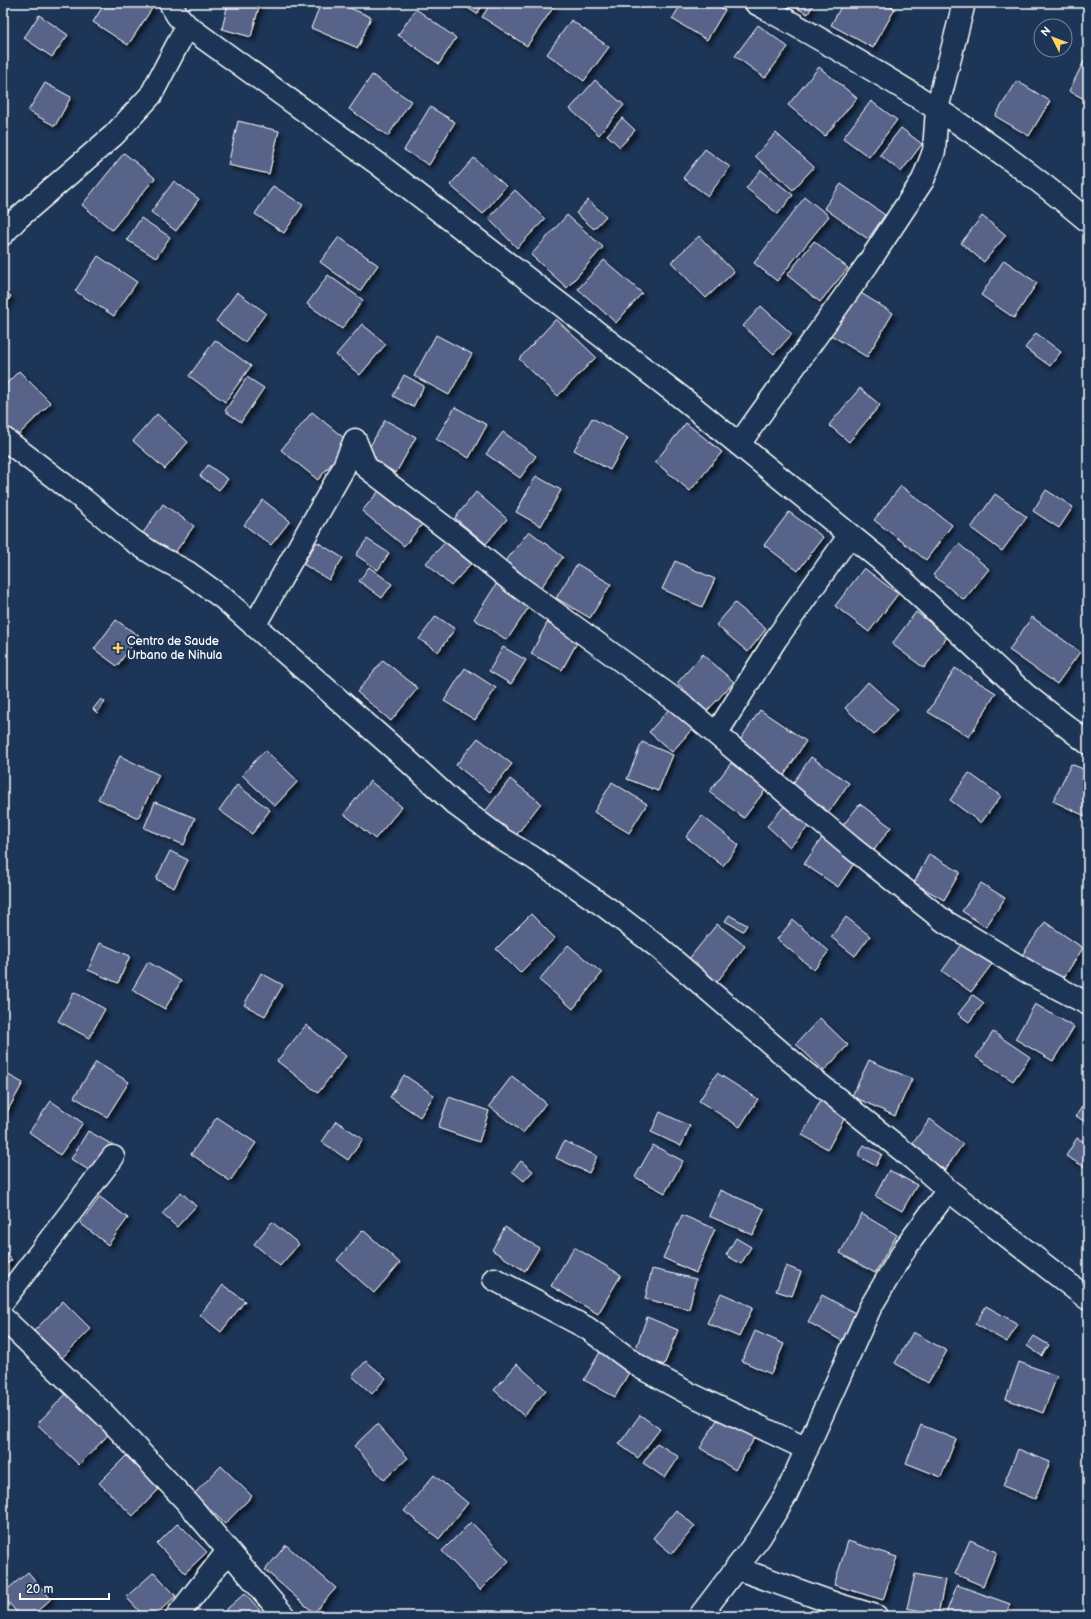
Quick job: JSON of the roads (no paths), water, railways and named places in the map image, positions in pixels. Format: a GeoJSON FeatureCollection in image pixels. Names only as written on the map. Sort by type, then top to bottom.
{"type":"FeatureCollection","features":[{"type":"Feature","properties":{"kind":"street"},"geometry":{"type":"LineString","coordinates":[[170,3],[176,15],[187,26],[377,163],[682,398],[882,561],[1026,695],[1088,743]]}},
{"type":"Feature","properties":{"kind":"street"},"geometry":{"type":"LineString","coordinates":[[756,3],[841,51],[938,110],[1036,178],[1088,221]]}},
{"type":"Feature","properties":{"kind":"street"},"geometry":{"type":"LineString","coordinates":[[739,444],[867,265],[923,180],[934,151],[938,110],[964,3]]}},
{"type":"Feature","properties":{"kind":"street"},"geometry":{"type":"LineString","coordinates":[[3,234],[16,219],[114,135],[152,96],[187,26]]}},
{"type":"Feature","properties":{"kind":"street"},"geometry":{"type":"LineString","coordinates":[[3,438],[84,500],[132,540],[155,555],[188,572],[223,598],[455,804],[503,840],[607,908],[658,947],[804,1072],[913,1159],[948,1190],[1088,1299]]}},
{"type":"Feature","properties":{"kind":"street"},"geometry":{"type":"LineString","coordinates":[[254,626],[342,471],[355,440],[366,467],[459,538],[514,583],[678,702],[851,847],[944,921],[1033,975],[1088,1004]]}},
{"type":"Feature","properties":{"kind":"street"},"geometry":{"type":"LineString","coordinates":[[716,734],[776,639],[850,534]]}},
{"type":"Feature","properties":{"kind":"street"},"geometry":{"type":"LineString","coordinates":[[3,1301],[113,1157]]}},
{"type":"Feature","properties":{"kind":"street"},"geometry":{"type":"LineString","coordinates":[[700,1616],[760,1537],[786,1495],[870,1308],[906,1247],[948,1190]]}},
{"type":"Feature","properties":{"kind":"street"},"geometry":{"type":"LineString","coordinates":[[494,1279],[587,1328],[640,1367],[688,1393],[807,1449]]}},
{"type":"Feature","properties":{"kind":"street"},"geometry":{"type":"LineString","coordinates":[[3,1318],[106,1416],[186,1502],[284,1616]]}},
{"type":"Feature","properties":{"kind":"street"},"geometry":{"type":"LineString","coordinates":[[177,1616],[228,1551]]}},
{"type":"Feature","properties":{"kind":"street"},"geometry":{"type":"LineString","coordinates":[[736,1568],[839,1605],[876,1616]]}},
{"type":"Feature","properties":{"kind":"place","name":"Centro de Saude Urbano de Nihula"},"geometry":{"type":"Point","coordinates":[118,648]}}]}
